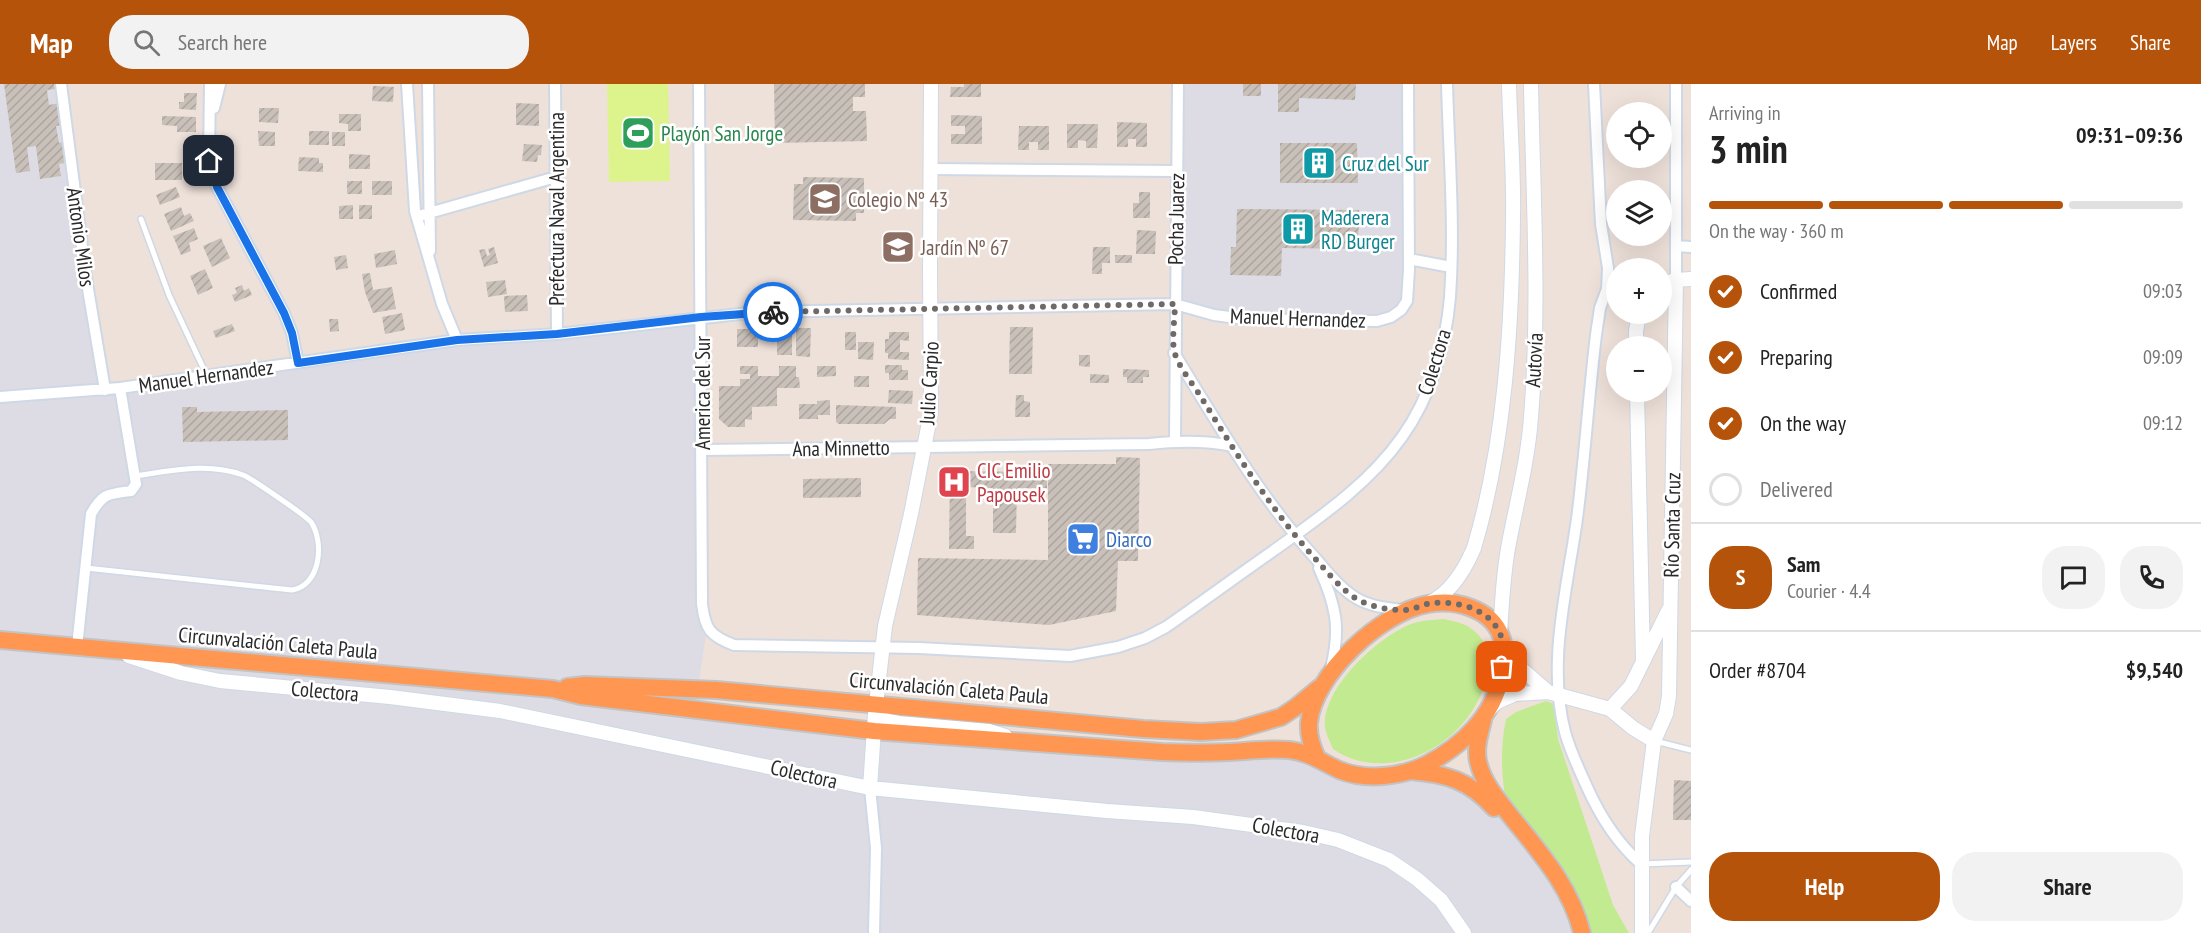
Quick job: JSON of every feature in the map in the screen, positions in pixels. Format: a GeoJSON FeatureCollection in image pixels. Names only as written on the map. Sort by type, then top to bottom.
{"type":"FeatureCollection","features":[{"type":"Feature","properties":{"kind":"highway"},"geometry":{"type":"LineString","coordinates":[[1572,933],[1548,878],[1485,798],[1471,786],[1439,774],[1410,771],[1372,776],[1358,775],[1340,770],[1317,758],[1311,743],[1309,723],[1311,711],[1328,678],[1340,661],[1384,622],[1429,603],[1450,603],[1467,606],[1486,616],[1501,636],[1503,653],[1500,680],[1485,716],[1477,754],[1482,775],[1491,791],[1558,876],[1569,895],[1582,933]]}},
{"type":"Feature","properties":{"kind":"highway","name":"Circunvalación Caleta Paula"},"geometry":{"type":"LineString","coordinates":[[0,640],[553,689],[581,696],[772,719],[992,714],[1143,729],[1201,732],[1230,731],[1281,717],[1308,698],[1328,678]]}},
{"type":"Feature","properties":{"kind":"highway","name":"Circunvalación Caleta Paula"},"geometry":{"type":"LineString","coordinates":[[553,689],[585,685],[698,688],[1021,742],[1162,752],[1288,750],[1303,752],[1317,758]]}},
{"type":"Feature","properties":{"kind":"highway"},"geometry":{"type":"LineString","coordinates":[[1410,771],[1446,753],[1485,716]]}},
{"type":"Feature","properties":{"kind":"street","name":"Antonio Milos"},"geometry":{"type":"LineString","coordinates":[[61,84],[86,277],[105,390]]}},
{"type":"Feature","properties":{"kind":"street"},"geometry":{"type":"LineString","coordinates":[[210,84],[209,161],[217,187],[284,313],[292,333],[298,363]]}},
{"type":"Feature","properties":{"kind":"street"},"geometry":{"type":"LineString","coordinates":[[209,129],[220,84]]}},
{"type":"Feature","properties":{"kind":"street"},"geometry":{"type":"LineString","coordinates":[[407,84],[411,176],[416,216],[442,304],[457,340]]}},
{"type":"Feature","properties":{"kind":"street"},"geometry":{"type":"LineString","coordinates":[[428,84],[430,261]]}},
{"type":"Feature","properties":{"kind":"street","name":"Prefectura Naval Argentina"},"geometry":{"type":"LineString","coordinates":[[555,84],[557,334]]}},
{"type":"Feature","properties":{"kind":"street","name":"America del Sur"},"geometry":{"type":"LineString","coordinates":[[699,84],[702,604],[707,628]]}},
{"type":"Feature","properties":{"kind":"street","name":"Julio Carpio"},"geometry":{"type":"LineString","coordinates":[[870,788],[885,626],[931,412],[931,84]]}},
{"type":"Feature","properties":{"kind":"street","name":"Pocha Juarez"},"geometry":{"type":"LineString","coordinates":[[1175,441],[1178,84]]}},
{"type":"Feature","properties":{"kind":"street"},"geometry":{"type":"LineString","coordinates":[[1408,84],[1409,259],[1451,267]]}},
{"type":"Feature","properties":{"kind":"street","name":"Colectora"},"geometry":{"type":"LineString","coordinates":[[707,628],[719,639],[734,645],[883,648],[1070,656],[1118,647],[1145,638],[1166,627],[1294,536],[1348,495],[1376,468],[1402,437],[1420,406],[1434,374],[1450,299],[1447,84]]}},
{"type":"Feature","properties":{"kind":"street","name":"Autovía"},"geometry":{"type":"LineString","coordinates":[[1429,603],[1442,596],[1467,565],[1474,548],[1500,420],[1506,370],[1513,215],[1509,84]]}},
{"type":"Feature","properties":{"kind":"street","name":"Autovía"},"geometry":{"type":"LineString","coordinates":[[1501,636],[1505,570],[1524,475],[1533,386],[1536,312],[1531,84]]}},
{"type":"Feature","properties":{"kind":"street"},"geometry":{"type":"LineString","coordinates":[[1594,84],[1601,224],[1607,258]]}},
{"type":"Feature","properties":{"kind":"street","name":"Río Santa Cruz"},"geometry":{"type":"LineString","coordinates":[[1672,267],[1676,246],[1676,84]]}},
{"type":"Feature","properties":{"kind":"street"},"geometry":{"type":"LineString","coordinates":[[1676,97],[1683,84]]}},
{"type":"Feature","properties":{"kind":"street"},"geometry":{"type":"LineString","coordinates":[[931,169],[1176,171]]}},
{"type":"Feature","properties":{"kind":"street"},"geometry":{"type":"LineString","coordinates":[[416,216],[556,177]]}},
{"type":"Feature","properties":{"kind":"street"},"geometry":{"type":"LineString","coordinates":[[1676,246],[1691,247]]}},
{"type":"Feature","properties":{"kind":"street","name":"Manuel Hernandez"},"geometry":{"type":"LineString","coordinates":[[0,397],[105,390],[457,340],[557,334],[758,312],[1175,304],[1214,315],[1245,319],[1377,321],[1391,317],[1401,310],[1407,301],[1409,259]]}},
{"type":"Feature","properties":{"kind":"street"},"geometry":{"type":"LineString","coordinates":[[1672,282],[1691,279]]}},
{"type":"Feature","properties":{"kind":"street"},"geometry":{"type":"LineString","coordinates":[[1606,302],[1599,317],[1578,511],[1553,694],[1572,754],[1596,807],[1628,853],[1641,864]]}},
{"type":"Feature","properties":{"kind":"street","name":"Río Santa Cruz"},"geometry":{"type":"LineString","coordinates":[[1642,933],[1642,836],[1654,741],[1666,714],[1669,696],[1671,606],[1669,324]]}},
{"type":"Feature","properties":{"kind":"street"},"geometry":{"type":"LineString","coordinates":[[1174,353],[1232,446],[1294,536],[1333,579],[1355,598],[1380,608],[1408,610]]}},
{"type":"Feature","properties":{"kind":"street"},"geometry":{"type":"LineString","coordinates":[[77,647],[91,514],[98,502],[106,495],[131,491],[136,484],[120,388]]}},
{"type":"Feature","properties":{"kind":"street","name":"Río Santa Cruz"},"geometry":{"type":"LineString","coordinates":[[1637,402],[1643,660]]}},
{"type":"Feature","properties":{"kind":"street","name":"Ana Minnetto"},"geometry":{"type":"LineString","coordinates":[[702,450],[1149,444],[1175,441],[1209,441],[1232,446]]}},
{"type":"Feature","properties":{"kind":"street"},"geometry":{"type":"LineString","coordinates":[[1313,557],[1332,598],[1335,612],[1337,639],[1328,678]]}},
{"type":"Feature","properties":{"kind":"street","name":"Río Santa Cruz"},"geometry":{"type":"LineString","coordinates":[[1610,709],[1630,686],[1671,606]]}},
{"type":"Feature","properties":{"kind":"street"},"geometry":{"type":"LineString","coordinates":[[1501,636],[1516,664],[1553,694]]}},
{"type":"Feature","properties":{"kind":"street","name":"Colectora"},"geometry":{"type":"LineString","coordinates":[[116,652],[181,673],[220,681],[390,697],[500,711],[870,788],[1083,809],[1193,817],[1267,826],[1338,840],[1389,860],[1417,879],[1441,900],[1464,933]]}},
{"type":"Feature","properties":{"kind":"street"},"geometry":{"type":"LineString","coordinates":[[1485,716],[1497,702],[1505,697],[1515,694],[1553,694],[1610,709],[1633,728],[1654,741]]}},
{"type":"Feature","properties":{"kind":"street"},"geometry":{"type":"LineString","coordinates":[[870,788],[876,848],[874,933]]}},
{"type":"Feature","properties":{"kind":"street"},"geometry":{"type":"LineString","coordinates":[[1676,887],[1691,901]]}},
{"type":"Feature","properties":{"kind":"lane"},"geometry":{"type":"LineString","coordinates":[[141,219],[169,295],[207,376]]}},
{"type":"Feature","properties":{"kind":"lane"},"geometry":{"type":"LineString","coordinates":[[84,568],[292,590],[300,589],[312,578],[318,562],[318,540],[310,521],[245,476],[215,468],[194,468],[135,476]]}},
{"type":"Feature","properties":{"kind":"lane"},"geometry":{"type":"LineString","coordinates":[[1654,741],[1691,750]]}},
{"type":"Feature","properties":{"kind":"lane"},"geometry":{"type":"LineString","coordinates":[[1641,864],[1691,862]]}},
{"type":"Feature","properties":{"kind":"lane"},"geometry":{"type":"LineString","coordinates":[[1648,933],[1676,887],[1691,870]]}},
{"type":"Feature","properties":{"kind":"shaded area"},"geometry":{"type":"Polygon","coordinates":[[[0,84],[61,84],[105,390],[457,340],[701,317],[707,628],[697,710],[874,731],[1264,750],[1340,770],[1410,771],[1485,798],[1548,878],[1572,933],[0,933],[0,84]]]}},
{"type":"Feature","properties":{"kind":"shaded area"},"geometry":{"type":"Polygon","coordinates":[[[1178,84],[1408,84],[1407,301],[1391,317],[1245,319],[1175,304],[1178,84]]]}},
{"type":"Feature","properties":{"kind":"green space","name":"Playón San Jorge"},"geometry":{"type":"Polygon","coordinates":[[[607,84],[668,84],[670,181],[609,182],[607,84]]]}},
{"type":"Feature","properties":{"kind":"green space"},"geometry":{"type":"Polygon","coordinates":[[[1443,619],[1470,628],[1481,638],[1487,652],[1488,667],[1482,692],[1469,715],[1452,735],[1431,750],[1407,760],[1382,763],[1357,760],[1333,749],[1325,727],[1326,712],[1342,681],[1368,652],[1383,640],[1415,623],[1443,619]]]}},
{"type":"Feature","properties":{"kind":"green space"},"geometry":{"type":"Polygon","coordinates":[[[1546,701],[1554,704],[1558,739],[1613,905],[1629,933],[1587,933],[1507,806],[1502,763],[1506,719],[1516,712],[1546,701]]]}},
{"type":"Feature","properties":{"kind":"building"},"geometry":{"type":"Polygon","coordinates":[[[4,84],[54,84],[55,89],[47,90],[49,105],[60,103],[62,125],[56,126],[59,143],[68,141],[71,162],[59,164],[61,176],[40,179],[36,146],[27,147],[30,171],[16,173],[4,84]]]}},
{"type":"Feature","properties":{"kind":"building"},"geometry":{"type":"Polygon","coordinates":[[[774,84],[865,84],[865,97],[853,97],[853,111],[866,111],[867,141],[775,143],[774,84]]]}},
{"type":"Feature","properties":{"kind":"building"},"geometry":{"type":"Polygon","coordinates":[[[964,84],[981,84],[981,97],[950,97],[951,87],[964,87],[964,84]]]}},
{"type":"Feature","properties":{"kind":"building"},"geometry":{"type":"Polygon","coordinates":[[[1243,84],[1261,84],[1261,96],[1243,96],[1243,84]]]}},
{"type":"Feature","properties":{"kind":"building"},"geometry":{"type":"Polygon","coordinates":[[[1278,84],[1356,84],[1355,100],[1299,98],[1299,112],[1278,112],[1278,84]]]}},
{"type":"Feature","properties":{"kind":"building"},"geometry":{"type":"Polygon","coordinates":[[[373,86],[394,87],[393,102],[372,101],[373,86]]]}},
{"type":"Feature","properties":{"kind":"building"},"geometry":{"type":"Polygon","coordinates":[[[184,93],[197,93],[196,110],[179,109],[179,102],[184,102],[184,93]]]}},
{"type":"Feature","properties":{"kind":"building"},"geometry":{"type":"Polygon","coordinates":[[[516,103],[539,104],[539,126],[516,125],[516,103]]]}},
{"type":"Feature","properties":{"kind":"building"},"geometry":{"type":"Polygon","coordinates":[[[259,108],[279,108],[278,123],[259,122],[259,108]]]}},
{"type":"Feature","properties":{"kind":"building"},"geometry":{"type":"Polygon","coordinates":[[[339,114],[361,114],[361,131],[348,131],[348,124],[339,123],[339,114]]]}},
{"type":"Feature","properties":{"kind":"building"},"geometry":{"type":"Polygon","coordinates":[[[951,115],[982,116],[982,144],[951,144],[951,134],[965,134],[965,126],[951,126],[951,115]]]}},
{"type":"Feature","properties":{"kind":"building"},"geometry":{"type":"Polygon","coordinates":[[[162,116],[196,117],[196,132],[177,132],[177,126],[162,125],[162,116]]]}},
{"type":"Feature","properties":{"kind":"building"},"geometry":{"type":"Polygon","coordinates":[[[1117,122],[1147,123],[1147,147],[1136,147],[1136,139],[1128,139],[1128,147],[1117,147],[1117,122]]]}},
{"type":"Feature","properties":{"kind":"building"},"geometry":{"type":"Polygon","coordinates":[[[1067,124],[1098,124],[1097,148],[1086,148],[1086,141],[1078,140],[1078,148],[1067,148],[1067,124]]]}},
{"type":"Feature","properties":{"kind":"building"},"geometry":{"type":"Polygon","coordinates":[[[1019,126],[1049,126],[1049,150],[1038,150],[1038,142],[1029,142],[1029,150],[1018,150],[1019,126]]]}},
{"type":"Feature","properties":{"kind":"building"},"geometry":{"type":"Polygon","coordinates":[[[258,131],[275,132],[275,146],[259,146],[258,131]]]}},
{"type":"Feature","properties":{"kind":"building"},"geometry":{"type":"Polygon","coordinates":[[[309,131],[329,131],[329,145],[309,145],[309,131]]]}},
{"type":"Feature","properties":{"kind":"building"},"geometry":{"type":"Polygon","coordinates":[[[332,132],[345,132],[345,146],[332,146],[332,132]]]}},
{"type":"Feature","properties":{"kind":"building","name":"Cruz del Sur"},"geometry":{"type":"Polygon","coordinates":[[[1280,143],[1357,143],[1358,183],[1280,183],[1280,143]]]}},
{"type":"Feature","properties":{"kind":"building"},"geometry":{"type":"Polygon","coordinates":[[[524,144],[542,145],[541,155],[538,155],[537,162],[522,161],[524,144]]]}},
{"type":"Feature","properties":{"kind":"building"},"geometry":{"type":"Polygon","coordinates":[[[349,154],[370,155],[370,169],[349,169],[349,154]]]}},
{"type":"Feature","properties":{"kind":"building"},"geometry":{"type":"Polygon","coordinates":[[[299,157],[319,158],[319,163],[323,163],[323,172],[298,171],[299,157]]]}},
{"type":"Feature","properties":{"kind":"building"},"geometry":{"type":"Polygon","coordinates":[[[155,163],[182,163],[182,180],[155,180],[155,163]]]}},
{"type":"Feature","properties":{"kind":"building"},"geometry":{"type":"Polygon","coordinates":[[[803,177],[864,178],[864,213],[856,213],[856,221],[793,220],[794,184],[803,184],[803,177]]]}},
{"type":"Feature","properties":{"kind":"building"},"geometry":{"type":"Polygon","coordinates":[[[347,181],[362,181],[362,194],[347,194],[347,181]]]}},
{"type":"Feature","properties":{"kind":"building"},"geometry":{"type":"Polygon","coordinates":[[[372,181],[392,181],[392,195],[372,195],[372,181]]]}},
{"type":"Feature","properties":{"kind":"building"},"geometry":{"type":"Polygon","coordinates":[[[176,187],[180,197],[160,205],[156,195],[176,187]]]}},
{"type":"Feature","properties":{"kind":"building"},"geometry":{"type":"Polygon","coordinates":[[[1139,192],[1150,192],[1150,218],[1133,218],[1133,203],[1139,203],[1139,192]]]}},
{"type":"Feature","properties":{"kind":"building"},"geometry":{"type":"Polygon","coordinates":[[[353,205],[353,219],[339,219],[339,206],[353,205]]]}},
{"type":"Feature","properties":{"kind":"building"},"geometry":{"type":"Polygon","coordinates":[[[359,205],[372,205],[372,219],[359,219],[359,205]]]}},
{"type":"Feature","properties":{"kind":"building"},"geometry":{"type":"Polygon","coordinates":[[[181,207],[184,216],[190,213],[194,221],[171,231],[164,214],[181,207]]]}},
{"type":"Feature","properties":{"kind":"building","name":"Maderera RD Burger"},"geometry":{"type":"Polygon","coordinates":[[[1237,209],[1359,210],[1358,249],[1282,248],[1281,276],[1230,275],[1231,247],[1236,247],[1237,209]]]}},
{"type":"Feature","properties":{"kind":"building"},"geometry":{"type":"Polygon","coordinates":[[[194,228],[198,239],[189,243],[191,251],[181,255],[173,236],[194,228]]]}},
{"type":"Feature","properties":{"kind":"building"},"geometry":{"type":"Polygon","coordinates":[[[1137,230],[1156,231],[1155,254],[1136,254],[1137,230]]]}},
{"type":"Feature","properties":{"kind":"building"},"geometry":{"type":"Polygon","coordinates":[[[221,238],[230,258],[212,267],[203,246],[221,238]]]}},
{"type":"Feature","properties":{"kind":"building"},"geometry":{"type":"Polygon","coordinates":[[[494,247],[498,263],[484,267],[479,250],[485,249],[487,256],[490,255],[488,249],[494,247]]]}},
{"type":"Feature","properties":{"kind":"building"},"geometry":{"type":"Polygon","coordinates":[[[1093,247],[1110,247],[1110,263],[1102,263],[1102,274],[1092,274],[1093,247]]]}},
{"type":"Feature","properties":{"kind":"building"},"geometry":{"type":"Polygon","coordinates":[[[395,250],[397,264],[376,268],[374,254],[395,250]]]}},
{"type":"Feature","properties":{"kind":"building"},"geometry":{"type":"Polygon","coordinates":[[[346,255],[348,268],[336,270],[334,257],[346,255]]]}},
{"type":"Feature","properties":{"kind":"building"},"geometry":{"type":"Polygon","coordinates":[[[1115,255],[1132,255],[1132,263],[1115,263],[1115,255]]]}},
{"type":"Feature","properties":{"kind":"building"},"geometry":{"type":"Polygon","coordinates":[[[205,269],[213,288],[198,295],[190,276],[205,269]]]}},
{"type":"Feature","properties":{"kind":"building"},"geometry":{"type":"Polygon","coordinates":[[[370,273],[373,290],[392,287],[396,309],[373,313],[365,292],[362,274],[370,273]]]}},
{"type":"Feature","properties":{"kind":"building"},"geometry":{"type":"Polygon","coordinates":[[[505,280],[507,294],[488,297],[486,282],[505,280]]]}},
{"type":"Feature","properties":{"kind":"building"},"geometry":{"type":"Polygon","coordinates":[[[242,285],[244,291],[249,288],[252,295],[235,302],[232,295],[237,293],[235,288],[242,285]]]}},
{"type":"Feature","properties":{"kind":"building"},"geometry":{"type":"Polygon","coordinates":[[[527,295],[528,311],[505,312],[504,296],[527,295]]]}},
{"type":"Feature","properties":{"kind":"building"},"geometry":{"type":"Polygon","coordinates":[[[402,313],[405,330],[385,334],[382,317],[402,313]]]}},
{"type":"Feature","properties":{"kind":"building"},"geometry":{"type":"Polygon","coordinates":[[[329,319],[338,319],[339,331],[330,332],[329,319]]]}},
{"type":"Feature","properties":{"kind":"building"},"geometry":{"type":"Polygon","coordinates":[[[232,324],[235,331],[216,338],[213,331],[232,324]]]}},
{"type":"Feature","properties":{"kind":"building"},"geometry":{"type":"Polygon","coordinates":[[[1010,327],[1033,327],[1032,374],[1009,374],[1010,327]]]}},
{"type":"Feature","properties":{"kind":"building"},"geometry":{"type":"Polygon","coordinates":[[[785,328],[785,334],[792,334],[792,355],[777,355],[777,329],[785,328]]]}},
{"type":"Feature","properties":{"kind":"building"},"geometry":{"type":"Polygon","coordinates":[[[796,328],[811,328],[810,357],[796,356],[796,328]]]}},
{"type":"Feature","properties":{"kind":"building"},"geometry":{"type":"Polygon","coordinates":[[[737,329],[758,329],[758,347],[737,347],[737,329]]]}},
{"type":"Feature","properties":{"kind":"building"},"geometry":{"type":"Polygon","coordinates":[[[845,332],[856,332],[856,350],[845,350],[845,332]]]}},
{"type":"Feature","properties":{"kind":"building"},"geometry":{"type":"Polygon","coordinates":[[[889,332],[909,332],[909,341],[900,340],[900,352],[909,352],[909,360],[888,359],[888,353],[885,353],[885,339],[889,339],[889,332]]]}},
{"type":"Feature","properties":{"kind":"building"},"geometry":{"type":"Polygon","coordinates":[[[858,342],[874,342],[873,360],[858,359],[858,342]]]}},
{"type":"Feature","properties":{"kind":"building"},"geometry":{"type":"Polygon","coordinates":[[[1079,355],[1090,355],[1090,367],[1079,366],[1079,355]]]}},
{"type":"Feature","properties":{"kind":"building"},"geometry":{"type":"Polygon","coordinates":[[[885,365],[902,365],[902,370],[908,370],[908,380],[889,380],[889,373],[885,373],[885,365]]]}},
{"type":"Feature","properties":{"kind":"building"},"geometry":{"type":"Polygon","coordinates":[[[740,366],[758,366],[758,376],[779,376],[779,366],[796,366],[796,377],[799,377],[800,388],[777,388],[777,406],[752,407],[752,420],[745,419],[745,427],[728,427],[719,419],[719,386],[740,386],[740,379],[750,379],[750,374],[740,374],[740,366]]]}},
{"type":"Feature","properties":{"kind":"building"},"geometry":{"type":"Polygon","coordinates":[[[817,366],[836,366],[836,376],[817,377],[817,366]]]}},
{"type":"Feature","properties":{"kind":"building"},"geometry":{"type":"Polygon","coordinates":[[[1123,369],[1149,370],[1149,377],[1143,377],[1143,383],[1127,383],[1127,377],[1123,377],[1123,369]]]}},
{"type":"Feature","properties":{"kind":"building"},"geometry":{"type":"Polygon","coordinates":[[[1090,374],[1109,375],[1109,383],[1090,383],[1090,374]]]}},
{"type":"Feature","properties":{"kind":"building"},"geometry":{"type":"Polygon","coordinates":[[[854,376],[869,376],[869,387],[854,387],[854,376]]]}},
{"type":"Feature","properties":{"kind":"building"},"geometry":{"type":"Polygon","coordinates":[[[889,390],[913,391],[912,404],[888,403],[889,390]]]}},
{"type":"Feature","properties":{"kind":"building"},"geometry":{"type":"Polygon","coordinates":[[[1016,395],[1024,395],[1024,401],[1030,402],[1030,417],[1015,417],[1016,395]]]}},
{"type":"Feature","properties":{"kind":"building"},"geometry":{"type":"Polygon","coordinates":[[[830,400],[830,415],[818,415],[818,419],[799,419],[799,404],[817,404],[817,401],[830,400]]]}},
{"type":"Feature","properties":{"kind":"building"},"geometry":{"type":"Polygon","coordinates":[[[836,405],[896,407],[896,419],[890,419],[884,424],[839,424],[836,422],[836,405]]]}},
{"type":"Feature","properties":{"kind":"building"},"geometry":{"type":"Polygon","coordinates":[[[182,407],[197,407],[197,412],[288,410],[288,440],[183,442],[182,407]]]}},
{"type":"Feature","properties":{"kind":"building"},"geometry":{"type":"Polygon","coordinates":[[[1116,457],[1140,458],[1138,561],[1118,561],[1116,611],[1049,625],[917,615],[918,558],[1048,560],[1048,464],[1116,464],[1116,457]]]}},
{"type":"Feature","properties":{"kind":"building"},"geometry":{"type":"Polygon","coordinates":[[[950,471],[1047,472],[1047,488],[1017,488],[1016,533],[993,533],[993,488],[966,487],[966,536],[974,536],[974,549],[949,549],[950,471]]]}},
{"type":"Feature","properties":{"kind":"building"},"geometry":{"type":"Polygon","coordinates":[[[861,478],[861,497],[803,498],[803,479],[861,478]]]}},
{"type":"Feature","properties":{"kind":"building"},"geometry":{"type":"Polygon","coordinates":[[[1674,780],[1691,781],[1691,820],[1673,820],[1674,780]]]}},
{"type":"Feature","properties":{"kind":"way so far"},"geometry":{"type":"LineString","coordinates":[[773,312],[1175,304],[1174,353],[1232,446],[1294,536],[1333,579],[1355,598],[1380,608],[1408,610],[1429,603],[1450,603],[1467,606],[1486,616],[1502,639],[1502,667]]}},
{"type":"Feature","properties":{"kind":"place","name":"Playón San Jorge"},"geometry":{"type":"Point","coordinates":[638,133]}},
{"type":"Feature","properties":{"kind":"place","name":"Cruz del Sur"},"geometry":{"type":"Point","coordinates":[1319,163]}},
{"type":"Feature","properties":{"kind":"place","name":"Colegio Nº 43"},"geometry":{"type":"Point","coordinates":[825,199]}},
{"type":"Feature","properties":{"kind":"place","name":"Maderera RD Burger"},"geometry":{"type":"Point","coordinates":[1298,229]}},
{"type":"Feature","properties":{"kind":"place","name":"Jardín Nº 67"},"geometry":{"type":"Point","coordinates":[898,247]}},
{"type":"Feature","properties":{"kind":"place","name":"CIC Emilio Papousek"},"geometry":{"type":"Point","coordinates":[954,482]}},
{"type":"Feature","properties":{"kind":"place","name":"Diarco"},"geometry":{"type":"Point","coordinates":[1083,539]}},
{"type":"Feature","properties":{"kind":"route"},"geometry":{"type":"LineString","coordinates":[[209,161],[217,187],[284,313],[292,333],[298,363],[457,340],[557,334],[701,317],[773,312]]}}]}
